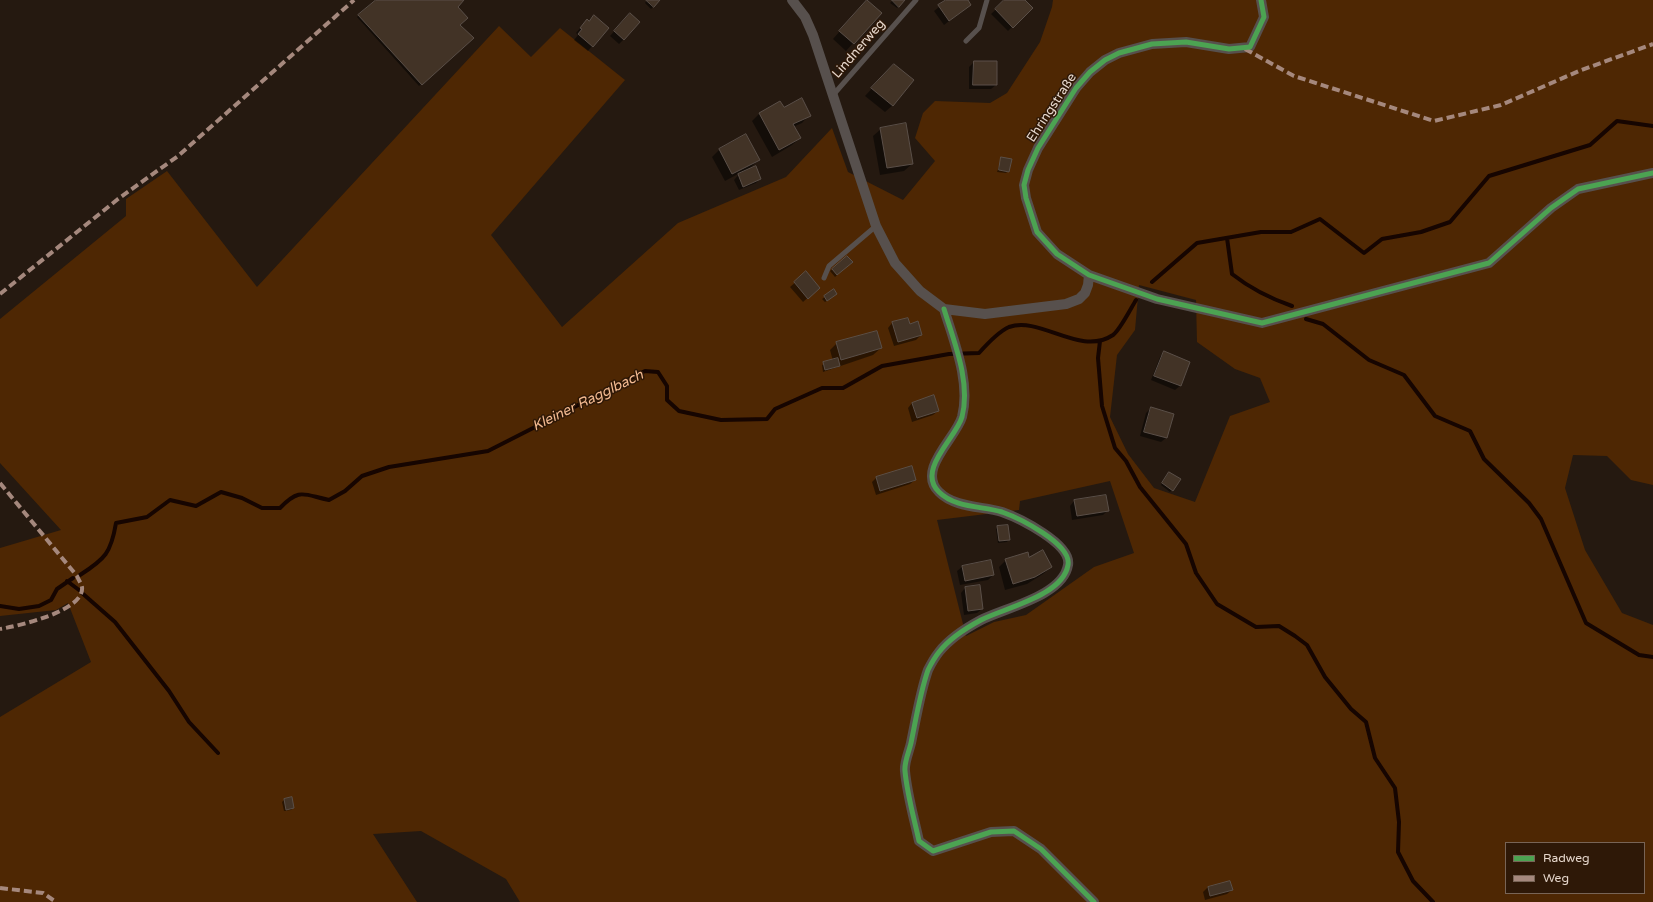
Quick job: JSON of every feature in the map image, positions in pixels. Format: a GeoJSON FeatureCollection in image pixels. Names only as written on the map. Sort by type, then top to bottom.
{"type":"FeatureCollection","features":[{"type":"Feature","properties":{"kind":"street"},"geometry":{"type":"LineString","coordinates":[[792,0],[805,17],[814,35],[876,226],[895,263],[907,279],[944,309],[985,314],[1066,304],[1079,299],[1085,293],[1088,286],[1089,275],[1157,299],[1262,323],[1489,263],[1551,208],[1578,188],[1653,173]]}},
{"type":"Feature","properties":{"kind":"street","name":"Ehringstraße"},"geometry":{"type":"LineString","coordinates":[[1089,275],[1057,254],[1046,244],[1037,232],[1026,198],[1024,185],[1028,170],[1051,128],[1076,88],[1090,72],[1104,60],[1119,53],[1152,44],[1186,42],[1229,49],[1250,47],[1264,17],[1262,0]]}},
{"type":"Feature","properties":{"kind":"street"},"geometry":{"type":"LineString","coordinates":[[944,309],[964,387],[962,417],[956,430],[935,460],[932,473],[934,485],[938,492],[954,502],[1001,512],[1017,518],[1062,548],[1069,563],[1062,579],[1053,587],[1020,606],[982,619],[965,629],[938,653],[929,670],[905,769],[918,841],[933,851],[990,832],[1014,831],[1041,849],[1094,902]]}},
{"type":"Feature","properties":{"kind":"lane","name":"Lindnerweg"},"geometry":{"type":"LineString","coordinates":[[834,94],[916,0]]}},
{"type":"Feature","properties":{"kind":"lane"},"geometry":{"type":"LineString","coordinates":[[966,41],[979,28],[987,0]]}},
{"type":"Feature","properties":{"kind":"lane"},"geometry":{"type":"LineString","coordinates":[[824,278],[829,266],[876,226]]}},
{"type":"Feature","properties":{"kind":"shaded area"},"geometry":{"type":"Polygon","coordinates":[[[1053,0],[1653,0],[1653,485],[1631,480],[1607,456],[1573,455],[1565,488],[1585,550],[1622,613],[1653,625],[1653,902],[520,902],[506,879],[421,831],[373,834],[417,902],[0,902],[0,717],[91,662],[68,603],[56,610],[0,616],[0,548],[61,530],[0,463],[0,319],[126,216],[126,199],[167,171],[257,287],[499,26],[531,57],[560,28],[625,80],[491,235],[562,327],[678,223],[786,177],[832,128],[848,172],[903,200],[935,161],[915,138],[923,113],[935,101],[990,103],[1007,93],[1040,42],[1053,0]],[[1139,285],[1135,330],[1117,355],[1110,417],[1128,454],[1154,488],[1195,502],[1230,416],[1270,402],[1260,378],[1235,369],[1197,342],[1196,300],[1139,285]],[[1110,481],[1020,501],[1019,510],[937,520],[966,636],[994,622],[1026,615],[1094,567],[1134,553],[1110,481]]]}},
{"type":"Feature","properties":{"kind":"building"},"geometry":{"type":"Polygon","coordinates":[[[376,0],[464,0],[458,7],[468,18],[460,25],[474,38],[422,85],[358,15],[376,0]]]}},
{"type":"Feature","properties":{"kind":"building"},"geometry":{"type":"Polygon","coordinates":[[[646,0],[660,0],[654,7],[646,0]]]}},
{"type":"Feature","properties":{"kind":"building"},"geometry":{"type":"Polygon","coordinates":[[[867,0],[882,13],[854,44],[839,31],[867,0]]]}},
{"type":"Feature","properties":{"kind":"building"},"geometry":{"type":"Polygon","coordinates":[[[892,0],[905,0],[899,7],[892,0]]]}},
{"type":"Feature","properties":{"kind":"building"},"geometry":{"type":"Polygon","coordinates":[[[946,0],[968,0],[971,5],[949,21],[938,5],[946,0]]]}},
{"type":"Feature","properties":{"kind":"building"},"geometry":{"type":"Polygon","coordinates":[[[1004,0],[1025,0],[1033,8],[1013,28],[995,9],[1004,0]]]}},
{"type":"Feature","properties":{"kind":"building"},"geometry":{"type":"Polygon","coordinates":[[[630,13],[640,22],[624,40],[614,31],[630,13]]]}},
{"type":"Feature","properties":{"kind":"building"},"geometry":{"type":"Polygon","coordinates":[[[594,15],[609,28],[593,47],[578,34],[582,29],[580,28],[587,19],[589,21],[594,15]]]}},
{"type":"Feature","properties":{"kind":"building"},"geometry":{"type":"Polygon","coordinates":[[[974,61],[997,61],[997,85],[973,85],[974,61]]]}},
{"type":"Feature","properties":{"kind":"building"},"geometry":{"type":"Polygon","coordinates":[[[894,64],[914,80],[893,106],[871,88],[894,64]]]}},
{"type":"Feature","properties":{"kind":"building"},"geometry":{"type":"Polygon","coordinates":[[[802,98],[811,116],[793,124],[801,138],[779,150],[759,113],[780,101],[784,107],[802,98]]]}},
{"type":"Feature","properties":{"kind":"building"},"geometry":{"type":"Polygon","coordinates":[[[906,123],[913,164],[887,168],[880,128],[906,123]]]}},
{"type":"Feature","properties":{"kind":"building"},"geometry":{"type":"Polygon","coordinates":[[[746,134],[760,160],[732,174],[719,149],[746,134]]]}},
{"type":"Feature","properties":{"kind":"building"},"geometry":{"type":"Polygon","coordinates":[[[1001,157],[1012,159],[1009,172],[999,170],[1001,157]]]}},
{"type":"Feature","properties":{"kind":"building"},"geometry":{"type":"Polygon","coordinates":[[[756,166],[761,179],[743,187],[738,174],[756,166]]]}},
{"type":"Feature","properties":{"kind":"building"},"geometry":{"type":"Polygon","coordinates":[[[847,256],[853,262],[837,275],[832,269],[847,256]]]}},
{"type":"Feature","properties":{"kind":"building"},"geometry":{"type":"Polygon","coordinates":[[[806,271],[820,288],[808,299],[794,282],[806,271]]]}},
{"type":"Feature","properties":{"kind":"building"},"geometry":{"type":"Polygon","coordinates":[[[834,289],[837,294],[827,301],[824,296],[834,289]]]}},
{"type":"Feature","properties":{"kind":"building"},"geometry":{"type":"Polygon","coordinates":[[[908,318],[910,324],[918,321],[922,335],[898,342],[892,322],[908,318]]]}},
{"type":"Feature","properties":{"kind":"building"},"geometry":{"type":"Polygon","coordinates":[[[877,331],[882,348],[841,360],[836,342],[877,331]]]}},
{"type":"Feature","properties":{"kind":"building"},"geometry":{"type":"Polygon","coordinates":[[[1164,351],[1190,362],[1181,386],[1154,376],[1164,351]]]}},
{"type":"Feature","properties":{"kind":"building"},"geometry":{"type":"Polygon","coordinates":[[[838,358],[840,366],[825,370],[823,362],[838,358]]]}},
{"type":"Feature","properties":{"kind":"building"},"geometry":{"type":"Polygon","coordinates":[[[934,395],[939,411],[917,418],[912,403],[934,395]]]}},
{"type":"Feature","properties":{"kind":"building"},"geometry":{"type":"Polygon","coordinates":[[[1151,407],[1174,414],[1167,438],[1144,432],[1151,407]]]}},
{"type":"Feature","properties":{"kind":"building"},"geometry":{"type":"Polygon","coordinates":[[[912,466],[916,480],[880,491],[876,477],[912,466]]]}},
{"type":"Feature","properties":{"kind":"building"},"geometry":{"type":"Polygon","coordinates":[[[1169,472],[1181,479],[1173,491],[1162,483],[1169,472]]]}},
{"type":"Feature","properties":{"kind":"building"},"geometry":{"type":"Polygon","coordinates":[[[1106,495],[1109,511],[1077,516],[1074,500],[1106,495]]]}},
{"type":"Feature","properties":{"kind":"building"},"geometry":{"type":"Polygon","coordinates":[[[1008,525],[1010,540],[999,541],[997,526],[1008,525]]]}},
{"type":"Feature","properties":{"kind":"building"},"geometry":{"type":"Polygon","coordinates":[[[1043,550],[1052,567],[1035,577],[1013,584],[1005,559],[1028,552],[1029,557],[1043,550]]]}},
{"type":"Feature","properties":{"kind":"building"},"geometry":{"type":"Polygon","coordinates":[[[991,560],[994,575],[965,581],[962,566],[991,560]]]}},
{"type":"Feature","properties":{"kind":"building"},"geometry":{"type":"Polygon","coordinates":[[[980,585],[983,609],[968,611],[965,587],[980,585]]]}},
{"type":"Feature","properties":{"kind":"building"},"geometry":{"type":"Polygon","coordinates":[[[292,797],[294,808],[286,810],[284,799],[292,797]]]}},
{"type":"Feature","properties":{"kind":"building"},"geometry":{"type":"Polygon","coordinates":[[[1230,881],[1233,890],[1210,896],[1208,887],[1230,881]]]}},
{"type":"Feature","properties":{"kind":"waterway","name":"Kleiner Ragglbach"},"geometry":{"type":"LineString","coordinates":[[1152,282],[1197,243],[1261,232],[1291,232],[1320,219],[1364,253],[1382,239],[1421,232],[1450,222],[1489,176],[1590,145],[1617,121],[1653,126]]}},
{"type":"Feature","properties":{"kind":"waterway"},"geometry":{"type":"LineString","coordinates":[[1227,238],[1232,274],[1260,293],[1292,306]]}},
{"type":"Feature","properties":{"kind":"waterway","name":"Kleiner Ragglbach"},"geometry":{"type":"LineString","coordinates":[[80,575],[106,554],[112,542],[116,523],[147,517],[170,500],[196,506],[221,492],[242,498],[262,508],[280,508],[293,497],[303,494],[329,500],[345,491],[362,476],[389,467],[488,451],[645,371],[658,372],[667,386],[667,400],[679,411],[721,420],[767,419],[775,409],[822,388],[843,388],[882,366],[949,354],[979,353],[997,335],[1009,327],[1021,325],[1047,330],[1074,339],[1100,341],[1116,332],[1136,300]]}},
{"type":"Feature","properties":{"kind":"waterway"},"geometry":{"type":"LineString","coordinates":[[1306,319],[1323,324],[1369,360],[1404,375],[1435,416],[1470,431],[1484,459],[1529,503],[1541,519],[1586,623],[1639,655],[1653,657]]}},
{"type":"Feature","properties":{"kind":"waterway"},"geometry":{"type":"LineString","coordinates":[[1100,341],[1098,358],[1102,406],[1115,448],[1126,461],[1140,487],[1186,544],[1196,573],[1217,604],[1256,627],[1279,626],[1307,645],[1325,677],[1351,709],[1366,722],[1375,758],[1395,788],[1399,822],[1398,852],[1413,881],[1433,902]]}},
{"type":"Feature","properties":{"kind":"waterway","name":"Kleiner Ragglbach"},"geometry":{"type":"LineString","coordinates":[[0,606],[19,609],[39,606],[51,600],[57,589],[73,578]]}},
{"type":"Feature","properties":{"kind":"waterway"},"geometry":{"type":"LineString","coordinates":[[67,581],[79,590]]}},
{"type":"Feature","properties":{"kind":"waterway"},"geometry":{"type":"LineString","coordinates":[[82,593],[115,622],[169,691],[189,722],[218,753]]}},
{"type":"Feature","properties":{"kind":"marked path"},"geometry":{"type":"LineString","coordinates":[[0,294],[118,199],[178,156],[354,0]]}},
{"type":"Feature","properties":{"kind":"marked path"},"geometry":{"type":"LineString","coordinates":[[1245,49],[1294,76],[1434,121],[1501,105],[1579,71],[1653,44]]}},
{"type":"Feature","properties":{"kind":"marked path"},"geometry":{"type":"LineString","coordinates":[[0,483],[77,576],[82,587],[80,596],[73,603],[62,610],[35,621],[0,629]]}},
{"type":"Feature","properties":{"kind":"marked path"},"geometry":{"type":"LineString","coordinates":[[0,888],[43,893],[56,902]]}},
{"type":"Feature","properties":{"kind":"cycle path"},"geometry":{"type":"LineString","coordinates":[[1261,0],[1264,17],[1250,47],[1229,49],[1186,42],[1152,44],[1119,53],[1105,60],[1090,72],[1076,88],[1038,148],[1028,170],[1024,185],[1026,198],[1037,232],[1057,254],[1089,275],[1157,299],[1262,323],[1489,263],[1551,208],[1578,189],[1653,173]]}},
{"type":"Feature","properties":{"kind":"cycle path"},"geometry":{"type":"LineString","coordinates":[[944,309],[963,376],[964,404],[962,417],[935,464],[932,474],[933,483],[939,492],[953,501],[969,506],[1002,512],[1043,533],[1062,549],[1067,557],[1068,565],[1064,576],[1056,585],[1031,600],[991,615],[970,626],[948,642],[930,665],[918,706],[905,768],[909,797],[919,841],[933,851],[991,832],[1014,831],[1041,849],[1094,902]]}}]}
